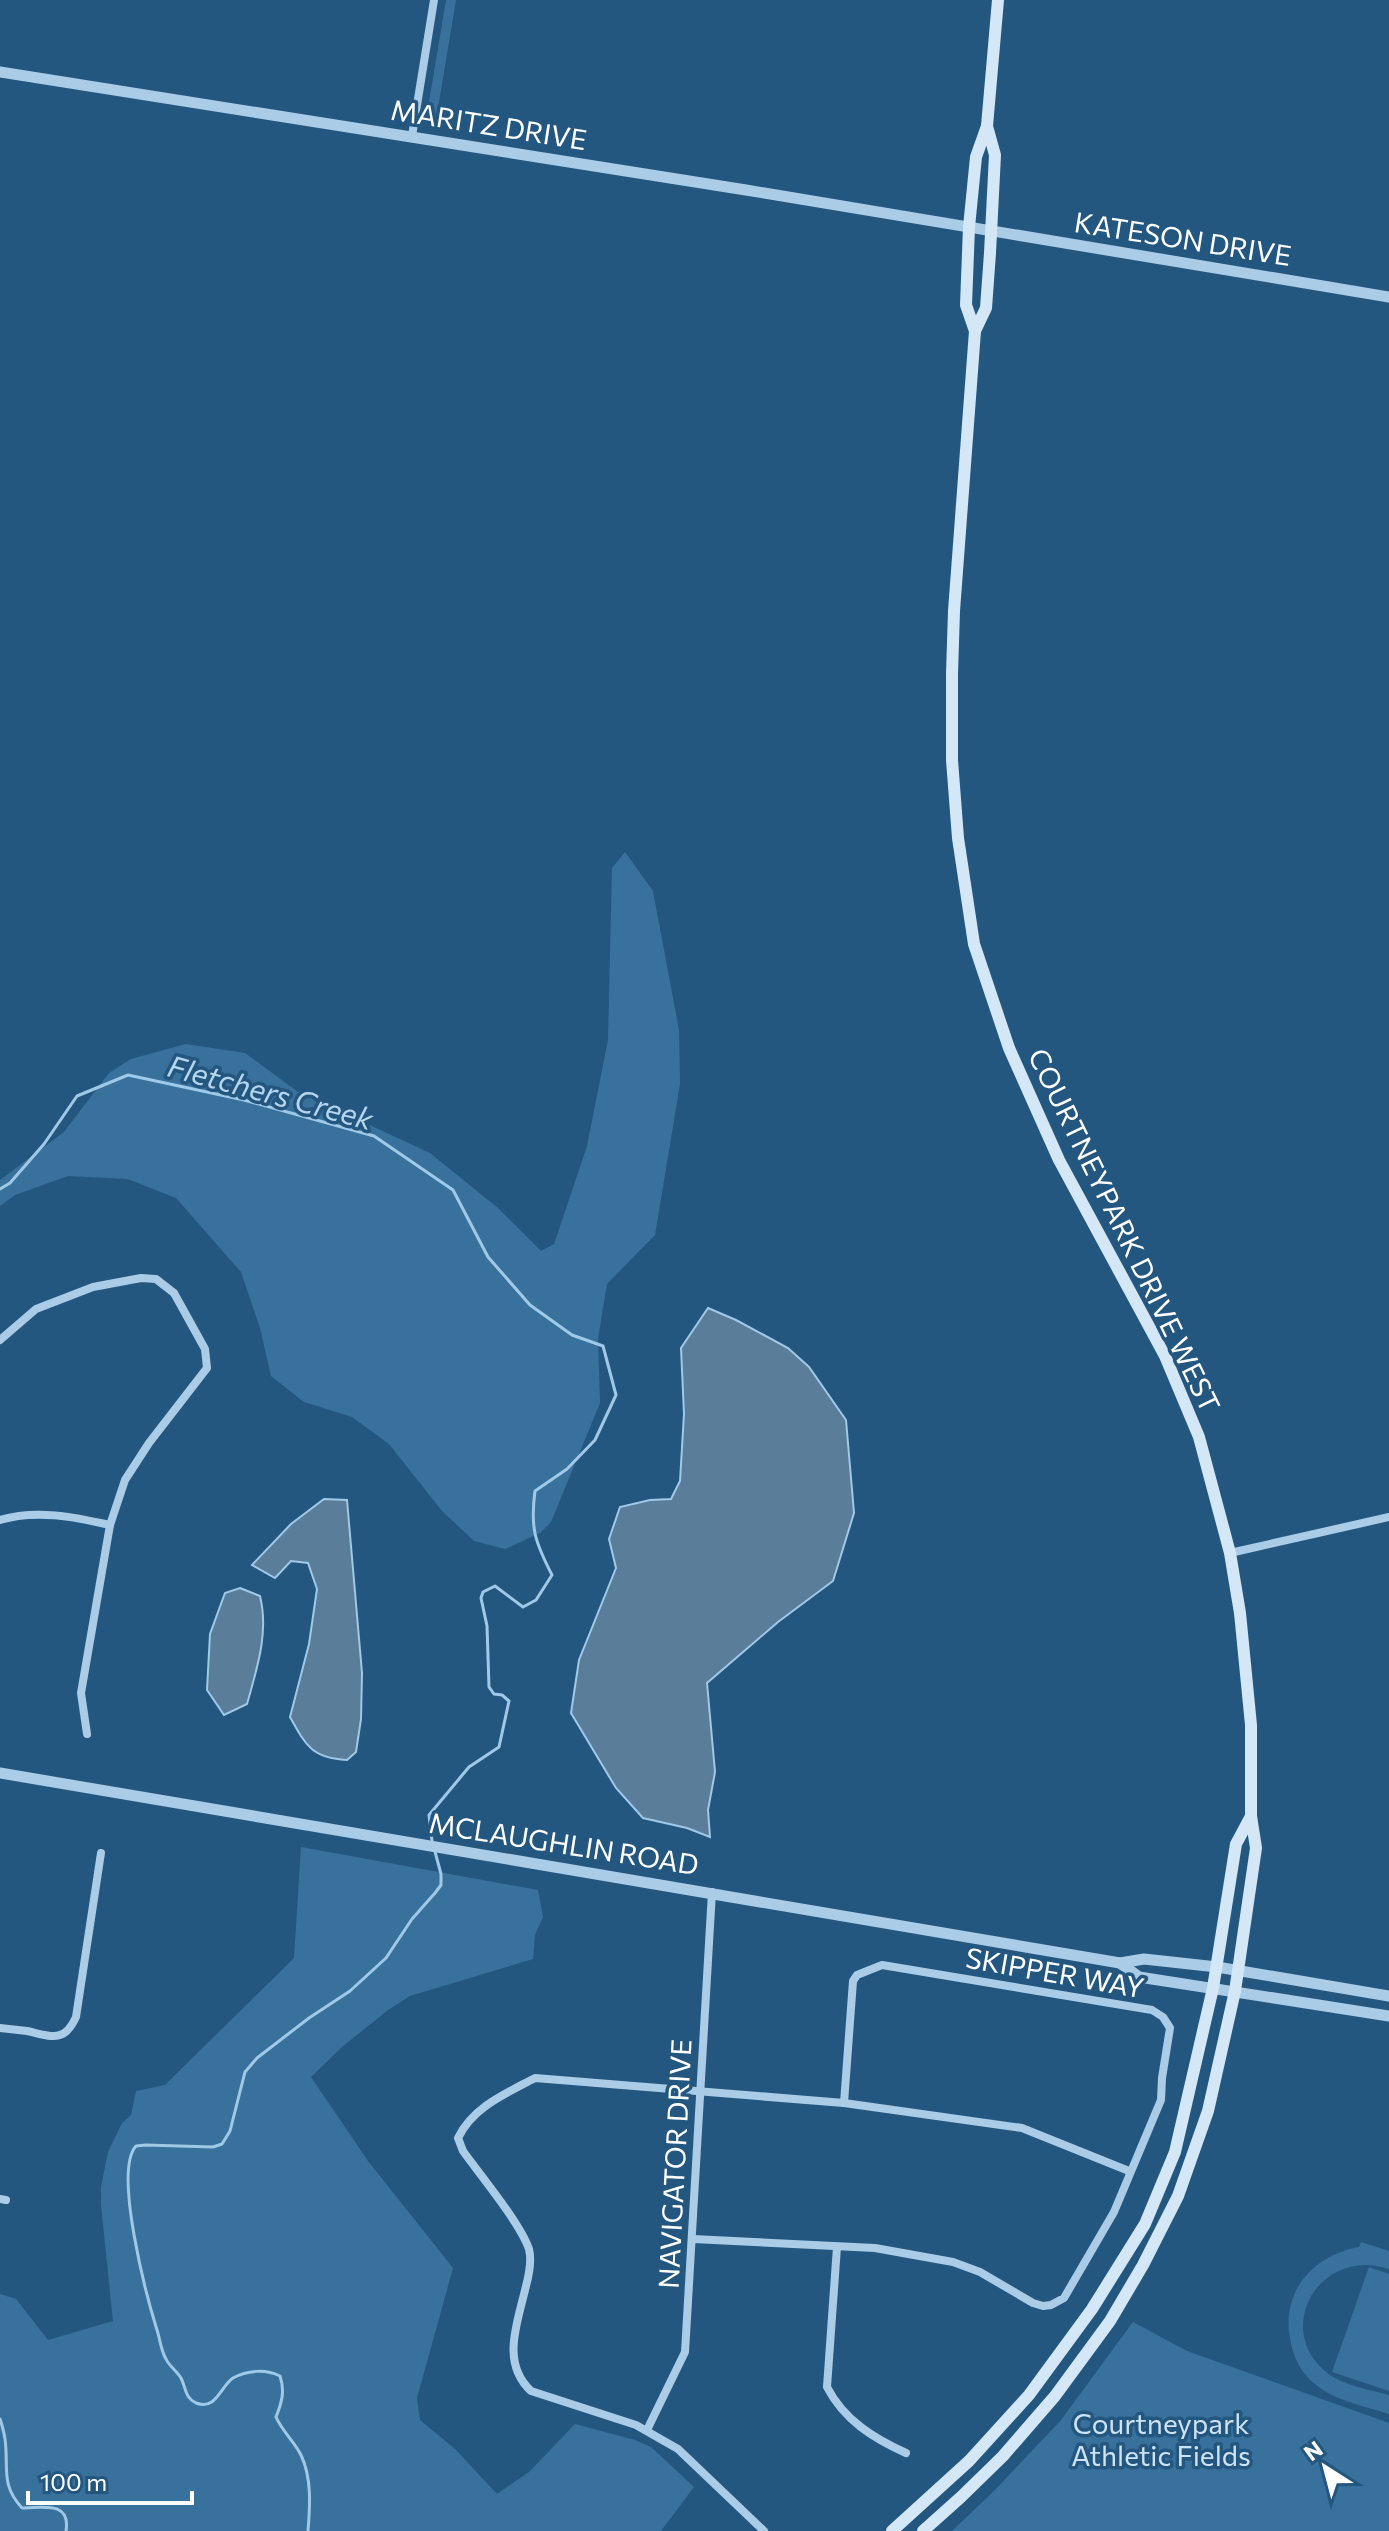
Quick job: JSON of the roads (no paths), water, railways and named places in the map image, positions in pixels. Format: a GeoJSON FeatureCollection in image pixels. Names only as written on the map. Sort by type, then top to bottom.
{"type":"FeatureCollection","features":[{"type":"Feature","properties":{"kind":"main road","name":"COURTNEYPARK DRIVE WEST"},"geometry":{"type":"LineString","coordinates":[[975,331],[966,305],[969,227],[976,157],[987,126],[998,0]]}},
{"type":"Feature","properties":{"kind":"main road","name":"COURTNEYPARK DRIVE WEST"},"geometry":{"type":"LineString","coordinates":[[923,2531],[1003,2456],[1055,2396],[1110,2321],[1178,2196],[1208,2111],[1235,1991],[1256,1848],[1251,1816],[1251,1725],[1240,1613],[1230,1553],[1199,1437],[1165,1356],[1059,1160],[1009,1048],[974,944],[958,838],[952,760],[952,674],[975,331],[986,308],[991,231],[995,155],[987,126]]}},
{"type":"Feature","properties":{"kind":"main road","name":"COURTNEYPARK DRIVE WEST"},"geometry":{"type":"LineString","coordinates":[[892,2531],[991,2438],[1058,2359],[1145,2224],[1175,2152],[1213,1988],[1236,1844],[1251,1816]]}},
{"type":"Feature","properties":{"kind":"main road"},"geometry":{"type":"LineString","coordinates":[[1092,2309],[1110,2321]]}},
{"type":"Feature","properties":{"kind":"street"},"geometry":{"type":"LineString","coordinates":[[412,136],[434,0]]}},
{"type":"Feature","properties":{"kind":"street","name":"MARITZ DRIVE"},"geometry":{"type":"LineString","coordinates":[[0,72],[969,227]]}},
{"type":"Feature","properties":{"kind":"street","name":"KATESON DRIVE"},"geometry":{"type":"LineString","coordinates":[[969,227],[1389,297]]}},
{"type":"Feature","properties":{"kind":"street"},"geometry":{"type":"LineString","coordinates":[[0,1340],[36,1309],[93,1287],[141,1278],[156,1279],[174,1293],[205,1349],[207,1368],[149,1443],[125,1480],[110,1525],[81,1693],[87,1734]]}},
{"type":"Feature","properties":{"kind":"street"},"geometry":{"type":"LineString","coordinates":[[0,1520],[34,1515],[75,1517],[110,1525]]}},
{"type":"Feature","properties":{"kind":"street"},"geometry":{"type":"LineString","coordinates":[[1230,1553],[1389,1517]]}},
{"type":"Feature","properties":{"kind":"street","name":"MCLAUGHLIN ROAD"},"geometry":{"type":"LineString","coordinates":[[0,1773],[1120,1963],[1144,1959],[1217,1967],[1389,1996]]}},
{"type":"Feature","properties":{"kind":"street"},"geometry":{"type":"LineString","coordinates":[[0,2028],[50,2038],[71,2029],[76,2017],[101,1853]]}},
{"type":"Feature","properties":{"kind":"street","name":"NAVIGATOR DRIVE"},"geometry":{"type":"LineString","coordinates":[[647,2430],[685,2352],[712,1892]]}},
{"type":"Feature","properties":{"kind":"street","name":"MCLAUGHLIN ROAD"},"geometry":{"type":"LineString","coordinates":[[1120,1963],[1139,1977],[1389,2016]]}},
{"type":"Feature","properties":{"kind":"street","name":"SKIPPER WAY"},"geometry":{"type":"LineString","coordinates":[[693,2239],[875,2248],[953,2262],[980,2272],[1033,2303],[1051,2305],[1064,2298],[1114,2212],[1161,2100],[1170,2028],[1163,2017],[1152,2010],[882,1965],[857,1975],[853,1981],[844,2103]]}},
{"type":"Feature","properties":{"kind":"street"},"geometry":{"type":"LineString","coordinates":[[764,2531],[678,2449],[647,2430],[531,2391],[520,2381],[514,2367],[513,2345],[530,2269],[530,2251],[463,2151],[458,2138],[465,2123],[492,2100],[535,2078],[844,2103],[1022,2128],[1129,2171]]}},
{"type":"Feature","properties":{"kind":"street"},"geometry":{"type":"LineString","coordinates":[[837,2247],[827,2387],[834,2401],[872,2437],[906,2453]]}},
{"type":"Feature","properties":{"kind":"waterway","name":"Fletchers Creek"},"geometry":{"type":"LineString","coordinates":[[0,1189],[10,1183],[44,1144],[77,1096],[128,1075],[244,1100],[374,1136],[453,1190],[488,1257],[530,1305],[572,1335],[603,1346],[616,1395],[595,1440],[567,1469],[535,1491],[535,1534],[552,1575],[536,1600],[523,1607],[495,1586],[483,1592],[489,1687],[494,1694],[502,1695],[509,1701],[499,1747],[469,1767],[429,1815],[432,1841]]}},
{"type":"Feature","properties":{"kind":"waterway","name":"Fletchers Creek"},"geometry":{"type":"LineString","coordinates":[[308,2531],[309,2492],[305,2464],[276,2417],[282,2396],[280,2376],[263,2371],[238,2375],[213,2401],[203,2405],[190,2398],[181,2378],[164,2356],[134,2235],[128,2181],[130,2160],[136,2146],[213,2147],[222,2144],[230,2131],[245,2072],[257,2058],[350,1991],[386,1958],[412,1919],[441,1885],[434,1848]]}},
{"type":"Feature","properties":{"kind":"waterway"},"geometry":{"type":"LineString","coordinates":[[0,2419],[5,2439],[8,2483],[15,2499],[22,2508],[59,2510],[64,2514],[66,2531]]}},
{"type":"Feature","properties":{"kind":"park label","name":"Courtneypark Athletic Fields"},"geometry":{"type":"Point","coordinates":[1161,2439]}}]}
